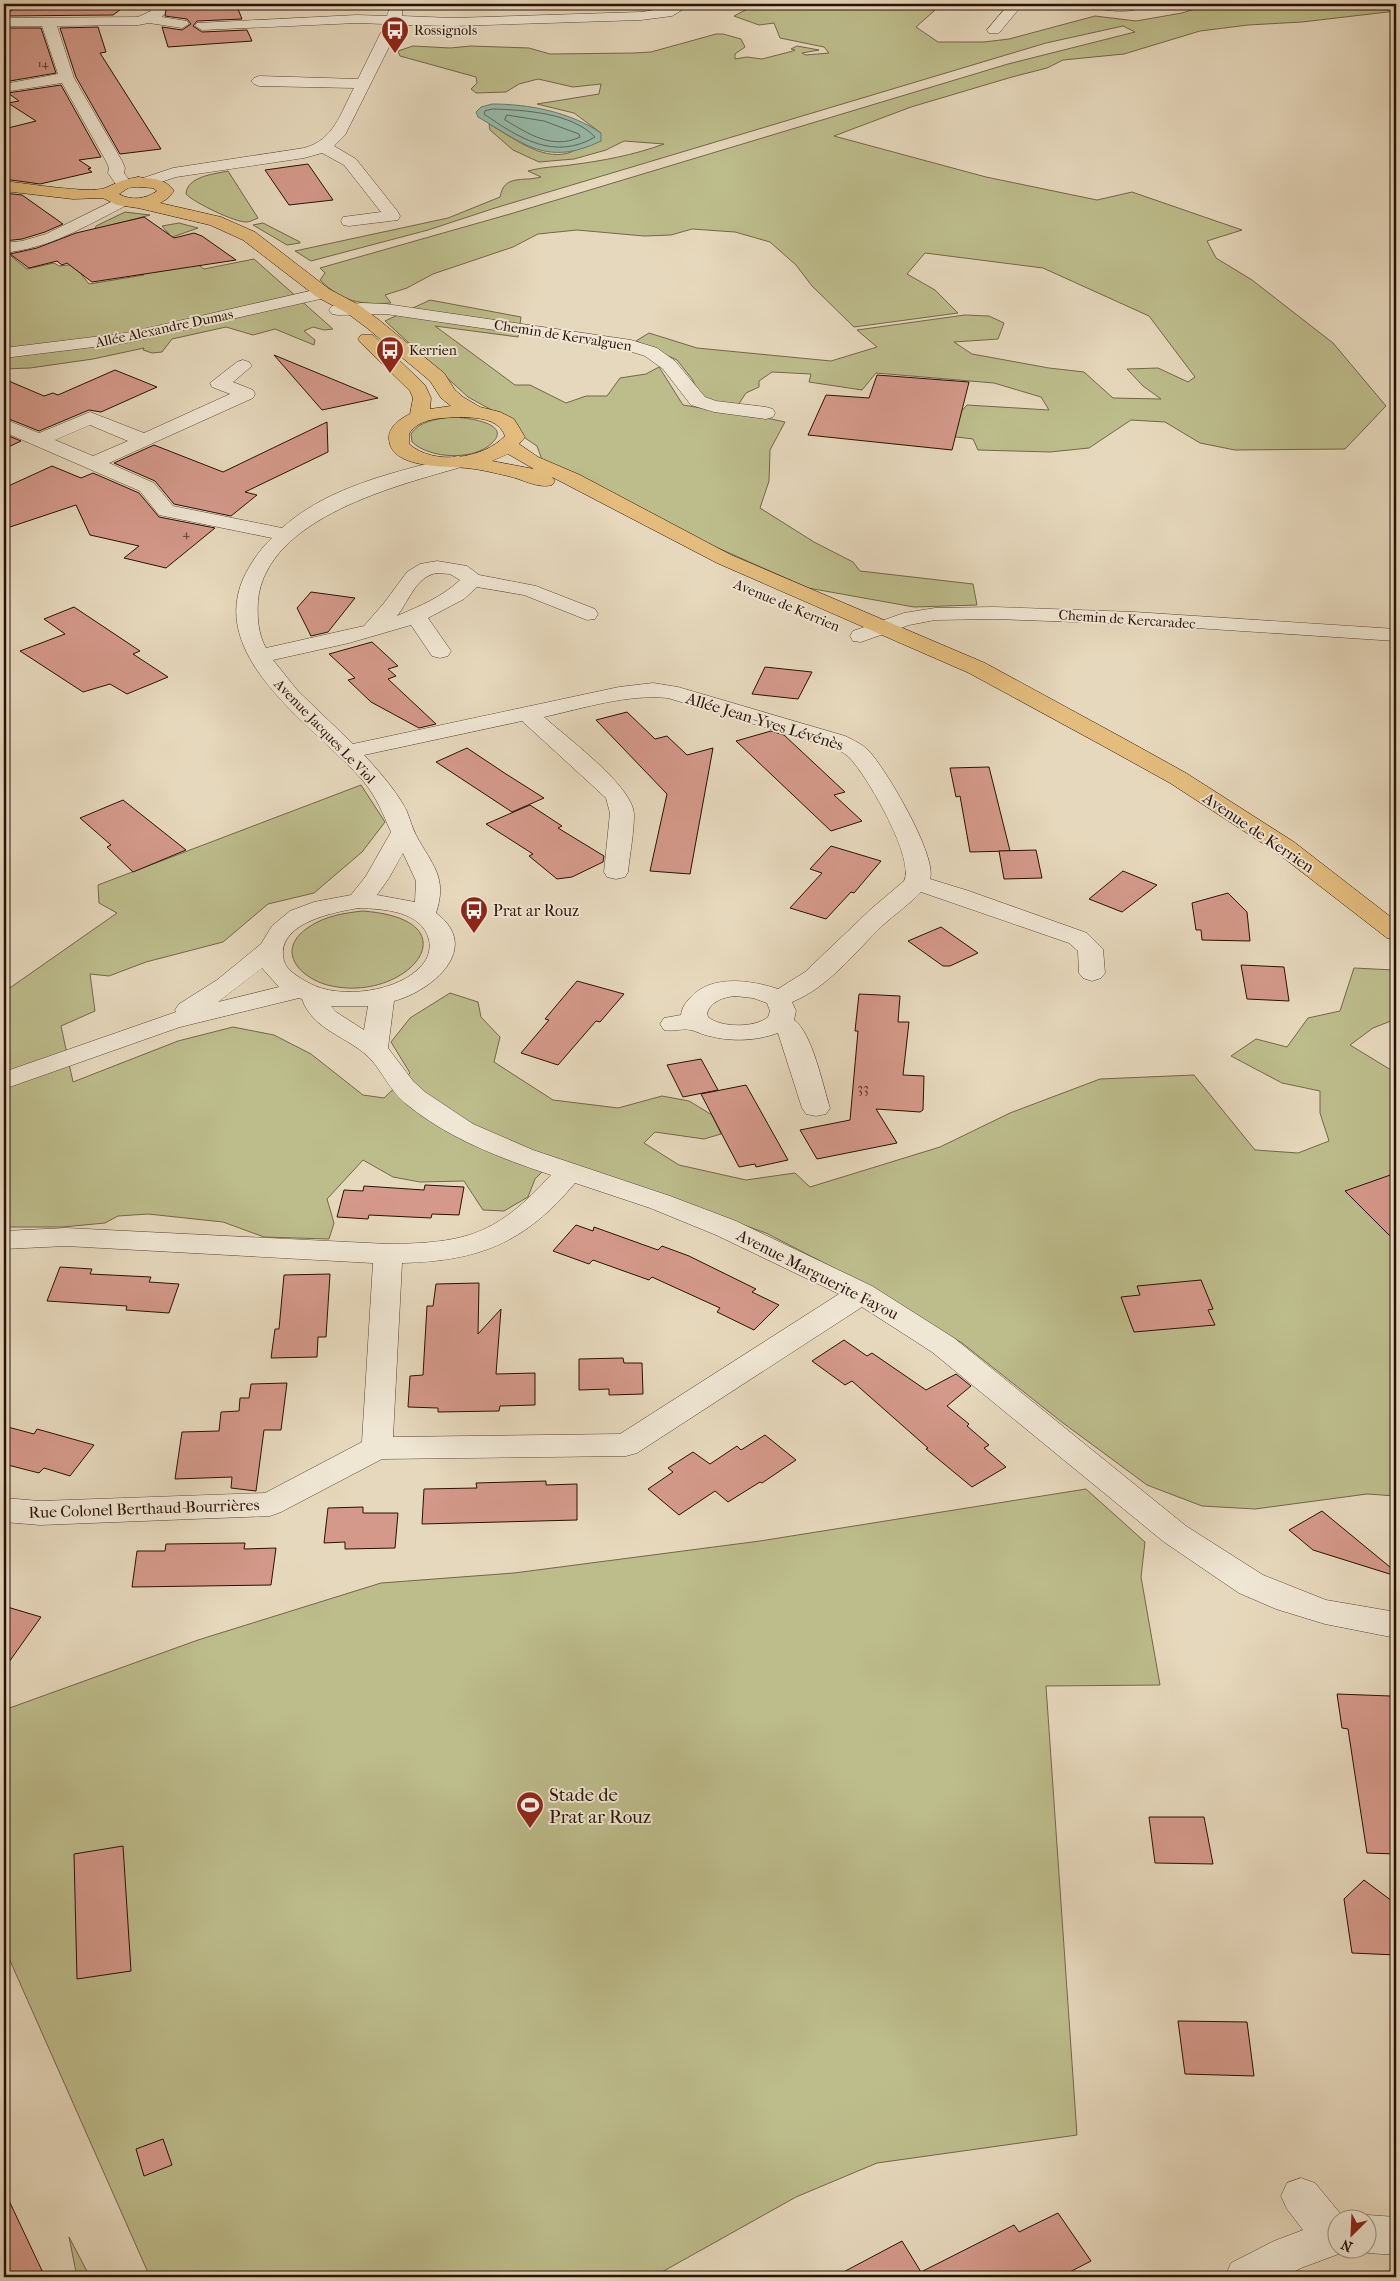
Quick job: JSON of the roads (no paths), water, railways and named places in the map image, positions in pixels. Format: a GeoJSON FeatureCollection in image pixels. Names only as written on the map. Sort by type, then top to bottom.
{"type":"FeatureCollection","features":[{"type":"Feature","properties":{"kind":"main road"},"geometry":{"type":"LineString","coordinates":[[215,221],[123,199],[112,190],[120,178],[158,184],[165,191],[215,221],[249,236],[427,368],[456,401],[475,412]]}},
{"type":"Feature","properties":{"kind":"main road"},"geometry":{"type":"LineString","coordinates":[[4,186],[123,199],[157,199],[165,191]]}},
{"type":"Feature","properties":{"kind":"main road"},"geometry":{"type":"LineString","coordinates":[[345,309],[418,390],[422,398],[419,418]]}},
{"type":"Feature","properties":{"kind":"main road"},"geometry":{"type":"LineString","coordinates":[[446,412],[475,412],[492,415],[506,421],[513,429],[515,437],[509,446],[499,453],[485,458],[462,462],[428,460],[406,450],[399,444],[398,437],[401,430],[408,423],[419,418],[446,412]]}},
{"type":"Feature","properties":{"kind":"main road","name":"Avenue de Kerrien"},"geometry":{"type":"LineString","coordinates":[[509,446],[531,461],[573,479],[724,560],[977,668],[1113,742],[1178,778],[1285,848],[1396,933]]}},
{"type":"Feature","properties":{"kind":"main road","name":"Avenue de Kerrien"},"geometry":{"type":"LineString","coordinates":[[462,462],[515,471],[540,478],[622,526],[718,574],[1113,742]]}},
{"type":"Feature","properties":{"kind":"street"},"geometry":{"type":"LineString","coordinates":[[149,19],[158,13],[158,4]]}},
{"type":"Feature","properties":{"kind":"street"},"geometry":{"type":"LineString","coordinates":[[146,182],[173,173],[304,153],[324,147],[337,135],[391,31],[397,4]]}},
{"type":"Feature","properties":{"kind":"street"},"geometry":{"type":"LineString","coordinates":[[202,26],[357,19],[453,22],[641,16],[666,13],[685,4]]}},
{"type":"Feature","properties":{"kind":"street"},"geometry":{"type":"LineString","coordinates":[[994,30],[1016,4]]}},
{"type":"Feature","properties":{"kind":"street"},"geometry":{"type":"LineString","coordinates":[[1096,4],[1132,7]]}},
{"type":"Feature","properties":{"kind":"street"},"geometry":{"type":"LineString","coordinates":[[4,22],[117,22],[149,19],[182,24]]}},
{"type":"Feature","properties":{"kind":"street"},"geometry":{"type":"LineString","coordinates":[[48,22],[67,78],[114,160],[120,178]]}},
{"type":"Feature","properties":{"kind":"street"},"geometry":{"type":"LineString","coordinates":[[4,88],[67,78]]}},
{"type":"Feature","properties":{"kind":"street"},"geometry":{"type":"LineString","coordinates":[[259,81],[363,84]]}},
{"type":"Feature","properties":{"kind":"street"},"geometry":{"type":"LineString","coordinates":[[324,147],[340,154],[350,162],[392,216],[349,221]]}},
{"type":"Feature","properties":{"kind":"street"},"geometry":{"type":"LineString","coordinates":[[165,191],[202,170]]}},
{"type":"Feature","properties":{"kind":"street"},"geometry":{"type":"LineString","coordinates":[[4,248],[34,244],[59,236],[123,199]]}},
{"type":"Feature","properties":{"kind":"street","name":"Allée Alexandre Dumas"},"geometry":{"type":"LineString","coordinates":[[4,353],[126,338],[321,291]]}},
{"type":"Feature","properties":{"kind":"street","name":"Chemin de Kervalguen"},"geometry":{"type":"LineString","coordinates":[[345,309],[386,309],[625,344],[651,352],[669,364],[698,401],[714,406],[766,413]]}},
{"type":"Feature","properties":{"kind":"street"},"geometry":{"type":"LineString","coordinates":[[94,463],[246,394],[219,383],[242,366]]}},
{"type":"Feature","properties":{"kind":"street"},"geometry":{"type":"LineString","coordinates":[[39,440],[90,418],[143,440]]}},
{"type":"Feature","properties":{"kind":"street"},"geometry":{"type":"LineString","coordinates":[[4,425],[147,487],[160,506],[166,511],[286,536]]}},
{"type":"Feature","properties":{"kind":"street","name":"Avenue Jacques Le Viol"},"geometry":{"type":"LineString","coordinates":[[374,486],[390,475],[406,450]]}},
{"type":"Feature","properties":{"kind":"street","name":"Avenue Jacques Le Viol"},"geometry":{"type":"LineString","coordinates":[[423,916],[429,901],[428,876],[423,864],[403,832],[391,803],[367,772],[283,688],[260,656],[247,626],[246,595],[259,564],[286,536],[323,509],[374,486],[462,462]]}},
{"type":"Feature","properties":{"kind":"street"},"geometry":{"type":"LineString","coordinates":[[371,631],[392,608],[413,575],[421,570],[438,567],[460,570],[469,575],[472,580],[529,590],[587,614]]}},
{"type":"Feature","properties":{"kind":"street"},"geometry":{"type":"LineString","coordinates":[[260,656],[371,631],[416,617],[462,592],[472,580]]}},
{"type":"Feature","properties":{"kind":"street","name":"Chemin de Kercaradec"},"geometry":{"type":"LineString","coordinates":[[861,636],[881,626],[904,619],[935,614],[1028,613],[1396,635]]}},
{"type":"Feature","properties":{"kind":"street"},"geometry":{"type":"LineString","coordinates":[[416,617],[440,651]]}},
{"type":"Feature","properties":{"kind":"street","name":"Allée Jean-Yves Lévénès"},"geometry":{"type":"LineString","coordinates":[[348,752],[619,694],[653,690],[692,698],[836,741],[850,747],[870,767],[918,859],[920,870],[916,883]]}},
{"type":"Feature","properties":{"kind":"street"},"geometry":{"type":"LineString","coordinates":[[526,713],[609,787],[617,797],[622,812],[616,872]]}},
{"type":"Feature","properties":{"kind":"street"},"geometry":{"type":"LineString","coordinates":[[358,901],[377,878],[403,832]]}},
{"type":"Feature","properties":{"kind":"street"},"geometry":{"type":"LineString","coordinates":[[816,1108],[795,1040],[778,1010],[749,989],[730,988],[714,992],[702,998],[685,1022],[720,1031],[755,1032],[769,1029],[778,1010],[869,923],[908,892],[916,883],[970,899],[1078,938],[1090,949],[1092,973]]}},
{"type":"Feature","properties":{"kind":"street"},"geometry":{"type":"LineString","coordinates":[[171,1021],[219,990],[271,948],[276,937],[285,926],[315,909],[358,901],[392,904],[423,916],[438,932],[442,942],[442,953],[437,964],[415,983],[382,996],[343,999],[307,993],[282,979],[272,964],[271,948]]}},
{"type":"Feature","properties":{"kind":"street"},"geometry":{"type":"LineString","coordinates":[[4,1081],[171,1021],[307,993]]}},
{"type":"Feature","properties":{"kind":"street","name":"Avenue Marguerite Fayou"},"geometry":{"type":"LineString","coordinates":[[307,993],[327,1018],[374,1048],[403,1087],[438,1115],[490,1143],[568,1173],[660,1202],[726,1228],[862,1293],[943,1344],[1175,1534],[1251,1584],[1288,1600],[1325,1612],[1396,1626]]}},
{"type":"Feature","properties":{"kind":"street"},"geometry":{"type":"LineString","coordinates":[[374,1048],[382,996]]}},
{"type":"Feature","properties":{"kind":"street"},"geometry":{"type":"LineString","coordinates":[[4,1240],[13,1238],[66,1237],[388,1254],[435,1253],[485,1243],[497,1237],[525,1219],[568,1173]]}},
{"type":"Feature","properties":{"kind":"street"},"geometry":{"type":"LineString","coordinates":[[388,1254],[377,1448],[626,1445],[862,1293]]}},
{"type":"Feature","properties":{"kind":"street","name":"Rue Colonel Berthaud-Bourrières"},"geometry":{"type":"LineString","coordinates":[[4,1510],[40,1513],[270,1504],[377,1448]]}},
{"type":"Feature","properties":{"kind":"street"},"geometry":{"type":"LineString","coordinates":[[1301,2196],[1328,2219]]}},
{"type":"Feature","properties":{"kind":"street"},"geometry":{"type":"LineString","coordinates":[[1378,2236],[1396,2236]]}},
{"type":"Feature","properties":{"kind":"street"},"geometry":{"type":"LineString","coordinates":[[1245,2277],[1288,2254],[1328,2241]]}},
{"type":"Feature","properties":{"kind":"water"},"geometry":{"type":"Polygon","coordinates":[[[492,104],[535,108],[563,115],[601,133],[601,141],[582,149],[565,152],[550,152],[536,149],[509,136],[478,117],[476,112],[481,107],[492,104]]]}},
{"type":"Feature","properties":{"kind":"place","name":"Rossignols"},"geometry":{"type":"Point","coordinates":[395,54]}},
{"type":"Feature","properties":{"kind":"place","name":"Kerrien"},"geometry":{"type":"Point","coordinates":[390,374]}},
{"type":"Feature","properties":{"kind":"place","name":"Prat ar Rouz"},"geometry":{"type":"Point","coordinates":[474,934]}},
{"type":"Feature","properties":{"kind":"place","name":"Stade de Prat ar Rouz"},"geometry":{"type":"Point","coordinates":[530,1829]}}]}
